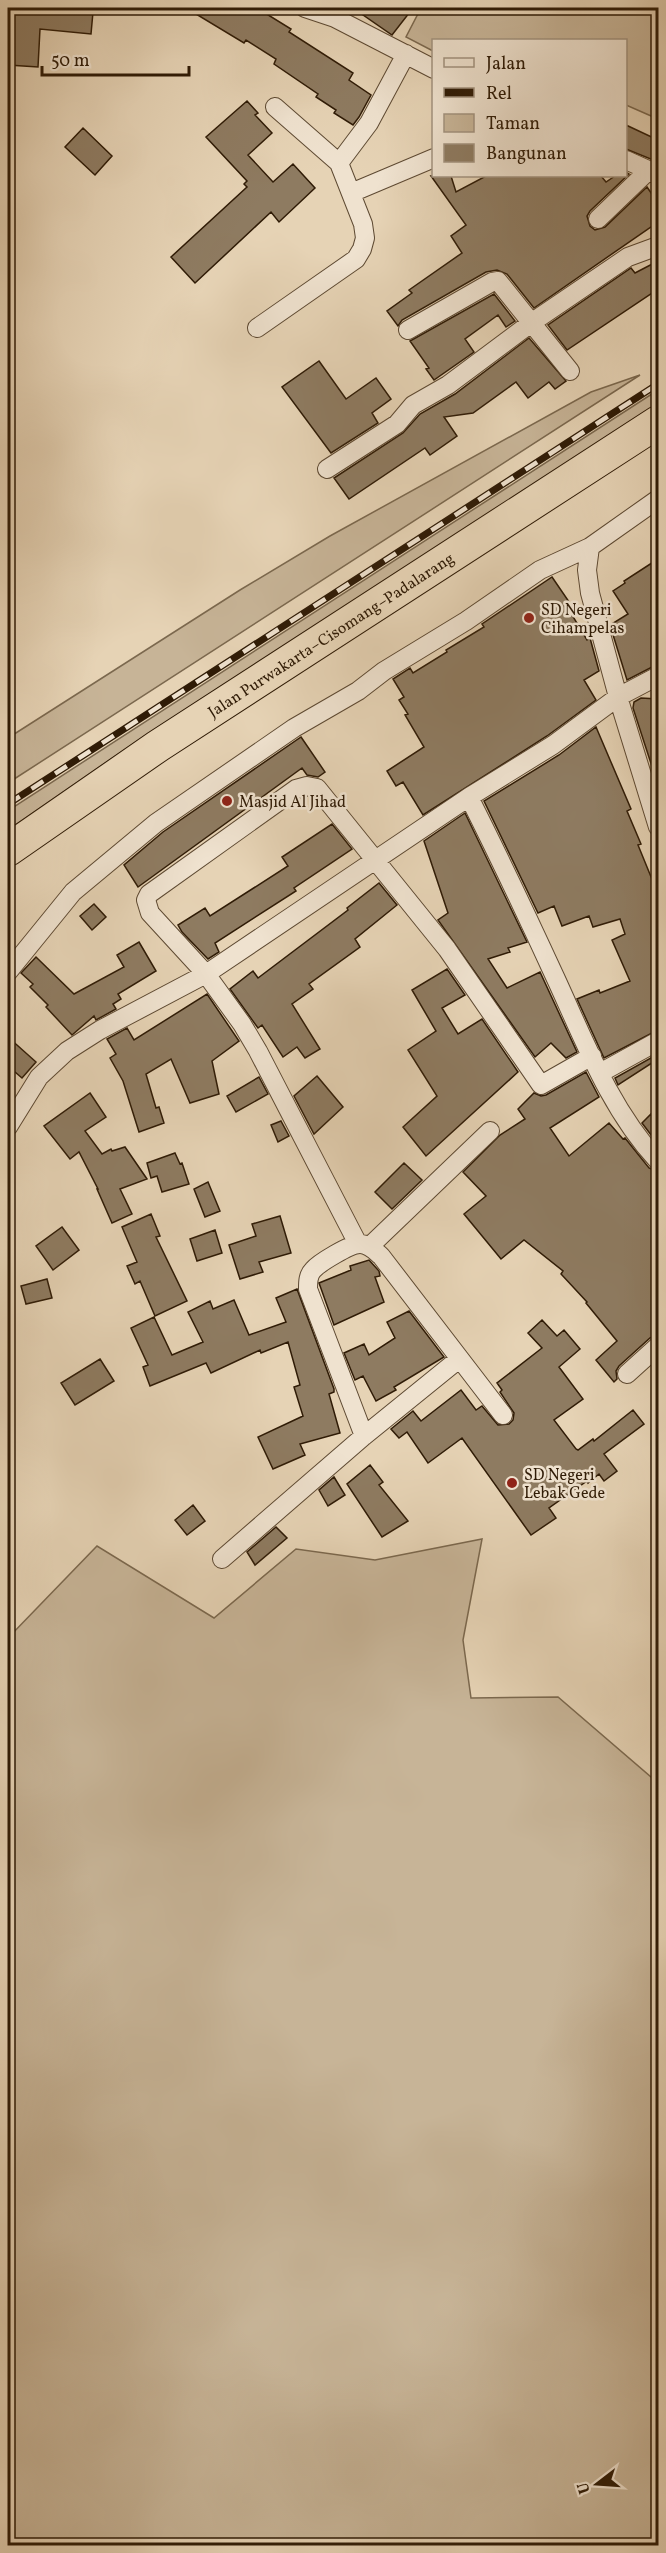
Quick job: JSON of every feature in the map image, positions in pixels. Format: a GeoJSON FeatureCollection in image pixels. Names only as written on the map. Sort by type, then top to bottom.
{"type":"FeatureCollection","features":[{"type":"Feature","properties":{"kind":"highway","name":"Jalan Purwakarta–Cisomang–Padalarang"},"geometry":{"type":"LineString","coordinates":[[8,850],[140,758],[658,422]]}},
{"type":"Feature","properties":{"kind":"street"},"geometry":{"type":"LineString","coordinates":[[305,8],[335,18],[432,68]]}},
{"type":"Feature","properties":{"kind":"street"},"geometry":{"type":"LineString","coordinates":[[339,163],[369,123],[406,54]]}},
{"type":"Feature","properties":{"kind":"street"},"geometry":{"type":"LineString","coordinates":[[257,328],[356,260],[364,238],[363,224],[339,163],[274,107]]}},
{"type":"Feature","properties":{"kind":"street"},"geometry":{"type":"LineString","coordinates":[[351,193],[432,159]]}},
{"type":"Feature","properties":{"kind":"street"},"geometry":{"type":"LineString","coordinates":[[598,219],[654,173],[627,160]]}},
{"type":"Feature","properties":{"kind":"street"},"geometry":{"type":"LineString","coordinates":[[327,469],[397,424],[413,405],[448,385],[531,323],[628,257],[658,246]]}},
{"type":"Feature","properties":{"kind":"street"},"geometry":{"type":"LineString","coordinates":[[408,330],[496,281],[501,282],[570,371]]}},
{"type":"Feature","properties":{"kind":"street"},"geometry":{"type":"LineString","coordinates":[[8,972],[73,892],[156,823],[294,728],[358,691],[384,671],[457,627],[540,570],[590,547],[658,499]]}},
{"type":"Feature","properties":{"kind":"street"},"geometry":{"type":"LineString","coordinates":[[590,547],[587,570],[590,593],[618,697],[658,827]]}},
{"type":"Feature","properties":{"kind":"street"},"geometry":{"type":"LineString","coordinates":[[8,1127],[39,1077],[67,1051],[100,1030],[207,974],[469,797],[553,745],[618,697],[658,676]]}},
{"type":"Feature","properties":{"kind":"street"},"geometry":{"type":"LineString","coordinates":[[502,1415],[381,1256],[364,1245],[258,1051],[207,974],[150,913],[146,900],[149,894],[296,789],[307,786],[317,788],[447,949],[541,1085],[592,1056]]}},
{"type":"Feature","properties":{"kind":"street"},"geometry":{"type":"LineString","coordinates":[[469,797],[520,901],[607,1090],[624,1117],[658,1161]]}},
{"type":"Feature","properties":{"kind":"street"},"geometry":{"type":"LineString","coordinates":[[600,1073],[658,1041]]}},
{"type":"Feature","properties":{"kind":"street"},"geometry":{"type":"LineString","coordinates":[[364,1436],[308,1289],[308,1278],[313,1270],[345,1249],[364,1245],[490,1131]]}},
{"type":"Feature","properties":{"kind":"street"},"geometry":{"type":"LineString","coordinates":[[627,1374],[658,1346]]}},
{"type":"Feature","properties":{"kind":"street"},"geometry":{"type":"LineString","coordinates":[[222,1559],[364,1436],[459,1359]]}},
{"type":"Feature","properties":{"kind":"green space"},"geometry":{"type":"Polygon","coordinates":[[[421,8],[658,8],[658,119],[627,105],[627,39],[432,39],[432,50],[406,37],[421,8]]]}},
{"type":"Feature","properties":{"kind":"green space"},"geometry":{"type":"Polygon","coordinates":[[[640,375],[8,783],[8,738],[240,590],[330,536],[591,392],[640,375]]]}},
{"type":"Feature","properties":{"kind":"green space"},"geometry":{"type":"Polygon","coordinates":[[[658,390],[658,404],[140,739],[8,830],[8,811],[12,808],[658,390]]]}},
{"type":"Feature","properties":{"kind":"green space"},"geometry":{"type":"Polygon","coordinates":[[[482,1539],[463,1640],[471,1698],[558,1697],[658,1783],[658,2545],[8,2545],[8,1638],[97,1546],[214,1618],[296,1549],[375,1560],[482,1539]]]}},
{"type":"Feature","properties":{"kind":"building"},"geometry":{"type":"Polygon","coordinates":[[[8,8],[47,8],[93,12],[91,34],[40,29],[38,67],[8,65],[8,8]]]}},
{"type":"Feature","properties":{"kind":"building"},"geometry":{"type":"Polygon","coordinates":[[[186,8],[257,8],[291,29],[289,32],[353,73],[349,80],[371,95],[359,117],[353,125],[334,113],[336,110],[316,97],[318,94],[274,64],[276,59],[246,40],[244,43],[186,8]]]}},
{"type":"Feature","properties":{"kind":"building"},"geometry":{"type":"Polygon","coordinates":[[[353,8],[413,8],[392,35],[353,8]]]}},
{"type":"Feature","properties":{"kind":"building"},"geometry":{"type":"Polygon","coordinates":[[[247,101],[258,113],[255,115],[272,133],[248,155],[273,182],[293,164],[315,188],[279,222],[271,212],[195,283],[171,257],[247,187],[244,184],[247,181],[206,137],[247,101]]]}},
{"type":"Feature","properties":{"kind":"building"},"geometry":{"type":"Polygon","coordinates":[[[627,125],[658,140],[658,162],[627,149],[627,125]]]}},
{"type":"Feature","properties":{"kind":"building"},"geometry":{"type":"Polygon","coordinates":[[[83,128],[112,156],[95,175],[65,147],[83,128]]]}},
{"type":"Feature","properties":{"kind":"building"},"geometry":{"type":"Polygon","coordinates":[[[431,176],[451,177],[456,192],[484,177],[602,177],[606,182],[614,177],[626,177],[587,216],[590,226],[595,230],[605,227],[647,187],[658,203],[658,222],[534,308],[507,274],[497,270],[486,272],[402,320],[398,326],[387,311],[412,293],[409,290],[462,253],[451,236],[466,225],[431,176]]]}},
{"type":"Feature","properties":{"kind":"building"},"geometry":{"type":"Polygon","coordinates":[[[658,261],[658,289],[567,350],[548,325],[631,268],[635,273],[658,261]]]}},
{"type":"Feature","properties":{"kind":"building"},"geometry":{"type":"Polygon","coordinates":[[[494,294],[515,321],[506,327],[498,315],[465,339],[474,352],[434,380],[426,369],[429,368],[410,341],[494,294]]]}},
{"type":"Feature","properties":{"kind":"building"},"geometry":{"type":"Polygon","coordinates":[[[529,338],[566,381],[555,389],[549,382],[528,398],[516,382],[473,413],[444,417],[457,436],[430,455],[425,448],[349,499],[334,478],[403,433],[420,414],[455,394],[529,338]]]}},
{"type":"Feature","properties":{"kind":"building"},"geometry":{"type":"Polygon","coordinates":[[[319,361],[346,399],[376,378],[391,399],[372,413],[378,423],[331,453],[282,387],[319,361]]]}},
{"type":"Feature","properties":{"kind":"building"},"geometry":{"type":"Polygon","coordinates":[[[658,559],[658,664],[627,680],[610,625],[628,614],[613,591],[658,559]]]}},
{"type":"Feature","properties":{"kind":"building"},"geometry":{"type":"Polygon","coordinates":[[[552,577],[576,612],[572,615],[587,640],[590,638],[599,671],[584,680],[596,700],[547,736],[423,815],[403,782],[396,786],[387,771],[424,747],[405,715],[408,714],[399,700],[404,697],[393,679],[410,668],[413,673],[447,652],[446,650],[484,627],[482,624],[552,577]]]}},
{"type":"Feature","properties":{"kind":"building"},"geometry":{"type":"Polygon","coordinates":[[[641,698],[658,699],[658,785],[633,708],[634,702],[641,698]]]}},
{"type":"Feature","properties":{"kind":"building"},"geometry":{"type":"Polygon","coordinates":[[[596,727],[631,809],[627,811],[658,894],[658,1030],[604,1058],[577,999],[630,981],[612,940],[625,934],[620,919],[593,927],[589,916],[562,926],[554,906],[538,913],[484,801],[559,755],[596,727]]]}},
{"type":"Feature","properties":{"kind":"building"},"geometry":{"type":"Polygon","coordinates":[[[301,737],[325,772],[318,777],[307,775],[302,768],[138,887],[124,865],[163,832],[301,737]]]}},
{"type":"Feature","properties":{"kind":"building"},"geometry":{"type":"Polygon","coordinates":[[[465,813],[527,942],[508,948],[510,952],[488,959],[507,988],[540,972],[577,1052],[566,1058],[551,1043],[535,1057],[438,920],[448,913],[424,841],[465,813]]]}},
{"type":"Feature","properties":{"kind":"building"},"geometry":{"type":"Polygon","coordinates":[[[332,824],[352,849],[294,888],[296,891],[215,943],[219,952],[208,959],[182,932],[178,925],[205,908],[210,916],[288,866],[282,857],[332,824]]]}},
{"type":"Feature","properties":{"kind":"building"},"geometry":{"type":"Polygon","coordinates":[[[379,883],[397,905],[355,939],[360,947],[309,984],[313,989],[292,1004],[320,1049],[305,1058],[297,1047],[283,1057],[262,1025],[258,1028],[230,989],[253,971],[258,978],[348,910],[347,908],[379,883]]]}},
{"type":"Feature","properties":{"kind":"building"},"geometry":{"type":"Polygon","coordinates":[[[94,904],[106,917],[92,930],[80,916],[94,904]]]}},
{"type":"Feature","properties":{"kind":"building"},"geometry":{"type":"Polygon","coordinates":[[[139,942],[156,971],[118,994],[121,999],[113,1004],[116,1009],[96,1020],[94,1016],[72,1035],[46,1007],[48,1005],[30,987],[33,984],[21,973],[36,957],[74,994],[124,967],[117,955],[139,942]]]}},
{"type":"Feature","properties":{"kind":"building"},"geometry":{"type":"Polygon","coordinates":[[[447,969],[465,995],[442,1008],[458,1034],[482,1019],[518,1072],[426,1156],[403,1127],[437,1096],[408,1050],[436,1031],[412,990],[447,969]]]}},
{"type":"Feature","properties":{"kind":"building"},"geometry":{"type":"Polygon","coordinates":[[[207,994],[239,1041],[212,1061],[219,1094],[190,1103],[171,1059],[146,1074],[156,1108],[159,1107],[164,1123],[139,1132],[123,1081],[110,1058],[116,1054],[107,1039],[127,1028],[134,1040],[207,994]]]}},
{"type":"Feature","properties":{"kind":"building"},"geometry":{"type":"Polygon","coordinates":[[[8,1037],[36,1062],[22,1078],[8,1066],[8,1037]]]}},
{"type":"Feature","properties":{"kind":"building"},"geometry":{"type":"Polygon","coordinates":[[[658,1054],[658,1059],[618,1085],[615,1078],[658,1054]]]}},
{"type":"Feature","properties":{"kind":"building"},"geometry":{"type":"Polygon","coordinates":[[[586,1072],[599,1097],[550,1128],[569,1156],[609,1123],[623,1139],[625,1138],[649,1168],[658,1172],[658,1335],[650,1338],[619,1366],[616,1371],[617,1379],[614,1382],[596,1360],[617,1341],[587,1302],[561,1274],[563,1271],[524,1240],[501,1259],[464,1214],[486,1196],[463,1172],[500,1135],[525,1119],[518,1109],[534,1093],[541,1096],[546,1095],[586,1072]]]}},
{"type":"Feature","properties":{"kind":"building"},"geometry":{"type":"Polygon","coordinates":[[[317,1076],[343,1107],[314,1134],[294,1096],[317,1076]]]}},
{"type":"Feature","properties":{"kind":"building"},"geometry":{"type":"Polygon","coordinates":[[[259,1077],[268,1094],[236,1112],[227,1096],[259,1077]]]}},
{"type":"Feature","properties":{"kind":"building"},"geometry":{"type":"Polygon","coordinates":[[[90,1093],[106,1117],[85,1131],[102,1154],[111,1149],[112,1151],[125,1147],[147,1179],[120,1189],[132,1214],[112,1223],[79,1152],[70,1159],[44,1126],[90,1093]]]}},
{"type":"Feature","properties":{"kind":"building"},"geometry":{"type":"Polygon","coordinates":[[[651,1114],[658,1123],[658,1144],[642,1123],[651,1114]]]}},
{"type":"Feature","properties":{"kind":"building"},"geometry":{"type":"Polygon","coordinates":[[[281,1121],[289,1136],[278,1142],[271,1125],[281,1121]]]}},
{"type":"Feature","properties":{"kind":"building"},"geometry":{"type":"Polygon","coordinates":[[[175,1153],[180,1164],[182,1163],[189,1184],[162,1192],[157,1176],[151,1178],[147,1163],[175,1153]]]}},
{"type":"Feature","properties":{"kind":"building"},"geometry":{"type":"Polygon","coordinates":[[[404,1163],[422,1180],[392,1209],[375,1192],[404,1163]]]}},
{"type":"Feature","properties":{"kind":"building"},"geometry":{"type":"Polygon","coordinates":[[[208,1182],[220,1211],[205,1217],[194,1189],[208,1182]]]}},
{"type":"Feature","properties":{"kind":"building"},"geometry":{"type":"Polygon","coordinates":[[[151,1214],[160,1236],[156,1237],[187,1301],[155,1316],[140,1281],[135,1284],[127,1266],[137,1262],[122,1227],[151,1214]]]}},
{"type":"Feature","properties":{"kind":"building"},"geometry":{"type":"Polygon","coordinates":[[[280,1216],[291,1253],[259,1262],[263,1272],[240,1279],[229,1245],[256,1236],[252,1224],[280,1216]]]}},
{"type":"Feature","properties":{"kind":"building"},"geometry":{"type":"Polygon","coordinates":[[[62,1227],[79,1250],[53,1270],[36,1246],[62,1227]]]}},
{"type":"Feature","properties":{"kind":"building"},"geometry":{"type":"Polygon","coordinates":[[[215,1230],[222,1253],[197,1261],[190,1239],[215,1230]]]}},
{"type":"Feature","properties":{"kind":"building"},"geometry":{"type":"Polygon","coordinates":[[[369,1260],[379,1271],[380,1276],[375,1277],[384,1302],[334,1325],[319,1283],[351,1270],[350,1266],[369,1260]]]}},
{"type":"Feature","properties":{"kind":"building"},"geometry":{"type":"Polygon","coordinates":[[[47,1279],[52,1298],[26,1304],[21,1286],[47,1279]]]}},
{"type":"Feature","properties":{"kind":"building"},"geometry":{"type":"Polygon","coordinates":[[[297,1289],[334,1389],[334,1392],[329,1394],[340,1433],[300,1444],[305,1455],[273,1469],[258,1437],[303,1416],[294,1387],[300,1385],[288,1342],[261,1353],[260,1350],[211,1373],[206,1363],[150,1386],[143,1367],[148,1365],[131,1328],[154,1317],[172,1355],[203,1342],[188,1312],[210,1301],[213,1309],[234,1300],[249,1335],[286,1322],[276,1298],[297,1289]]]}},
{"type":"Feature","properties":{"kind":"building"},"geometry":{"type":"Polygon","coordinates":[[[409,1311],[444,1357],[394,1387],[396,1390],[376,1401],[363,1376],[355,1380],[344,1353],[364,1344],[369,1355],[395,1338],[387,1322],[409,1311]]]}},
{"type":"Feature","properties":{"kind":"building"},"geometry":{"type":"Polygon","coordinates":[[[542,1320],[557,1336],[564,1330],[580,1349],[559,1367],[583,1399],[554,1420],[576,1449],[578,1450],[593,1439],[594,1441],[633,1410],[644,1424],[604,1454],[617,1471],[604,1481],[599,1474],[549,1508],[556,1518],[531,1535],[462,1438],[428,1463],[407,1432],[399,1438],[391,1429],[413,1411],[421,1421],[461,1390],[476,1410],[482,1406],[498,1425],[509,1424],[513,1420],[514,1413],[500,1392],[502,1390],[497,1383],[542,1348],[528,1333],[542,1320]]]}},
{"type":"Feature","properties":{"kind":"building"},"geometry":{"type":"Polygon","coordinates":[[[100,1359],[114,1381],[75,1405],[61,1383],[100,1359]]]}},
{"type":"Feature","properties":{"kind":"building"},"geometry":{"type":"Polygon","coordinates":[[[370,1465],[383,1482],[379,1485],[408,1521],[382,1537],[347,1484],[370,1465]]]}},
{"type":"Feature","properties":{"kind":"building"},"geometry":{"type":"Polygon","coordinates":[[[334,1477],[345,1495],[328,1506],[319,1490],[334,1477]]]}},
{"type":"Feature","properties":{"kind":"building"},"geometry":{"type":"Polygon","coordinates":[[[193,1505],[205,1521],[187,1535],[175,1520],[193,1505]]]}},
{"type":"Feature","properties":{"kind":"building"},"geometry":{"type":"Polygon","coordinates":[[[276,1527],[287,1538],[255,1565],[247,1552],[276,1527]]]}},
{"type":"Feature","properties":{"kind":"railway"},"geometry":{"type":"LineString","coordinates":[[8,804],[658,384]]}},
{"type":"Feature","properties":{"kind":"place","name":"SD Negeri Cihampelas"},"geometry":{"type":"Point","coordinates":[529,618]}},
{"type":"Feature","properties":{"kind":"place","name":"Masjid Al Jihad"},"geometry":{"type":"Point","coordinates":[227,801]}},
{"type":"Feature","properties":{"kind":"place","name":"SD Negeri Lebak Gede"},"geometry":{"type":"Point","coordinates":[512,1483]}}]}
